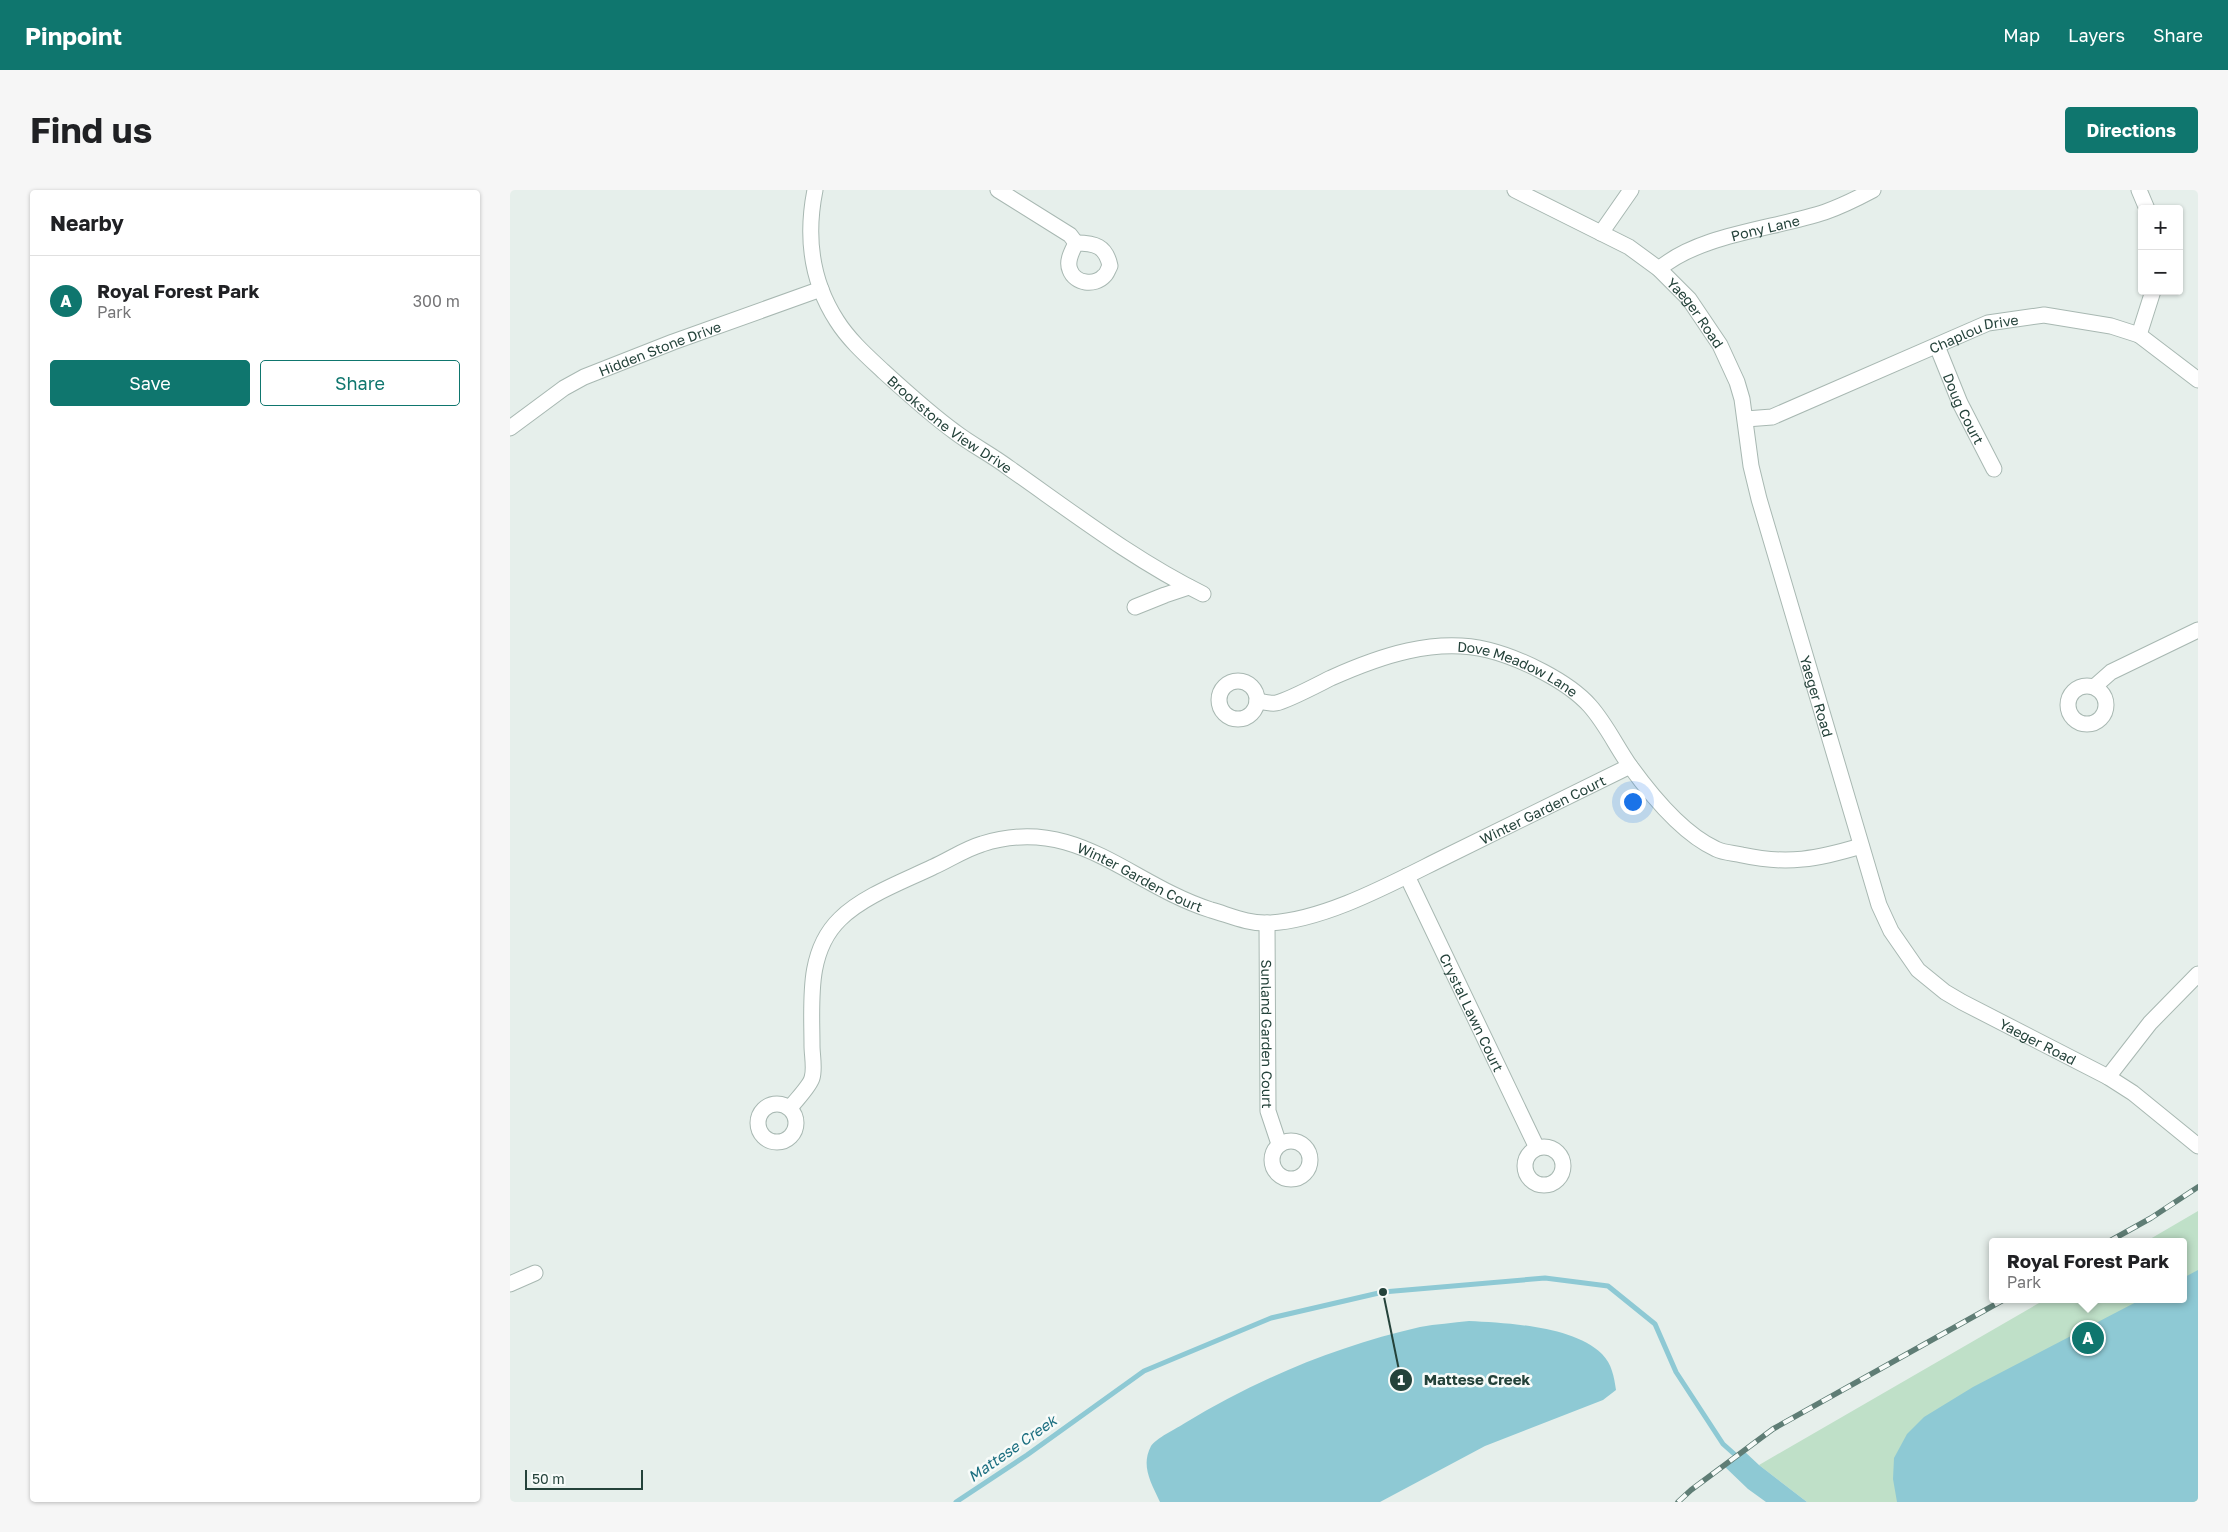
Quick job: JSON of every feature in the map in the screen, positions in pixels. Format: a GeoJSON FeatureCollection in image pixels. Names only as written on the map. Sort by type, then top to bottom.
{"type":"FeatureCollection","features":[{"type":"Feature","properties":{"kind":"street","name":"Brookstone View Drive"},"geometry":{"type":"LineString","coordinates":[[815,190],[810,216],[811,254],[821,289],[837,321],[861,350],[907,393],[956,433],[1008,467],[1058,504],[1196,591],[1165,594],[1136,607]]}},
{"type":"Feature","properties":{"kind":"street"},"geometry":{"type":"LineString","coordinates":[[998,190],[1070,235],[1076,243]]}},
{"type":"Feature","properties":{"kind":"street","name":"Yaeger Road"},"geometry":{"type":"LineString","coordinates":[[1515,190],[1629,247],[1659,269],[1689,299],[1720,345],[1738,382],[1746,419],[1751,466],[1759,499],[1832,741],[1861,846],[1879,905],[1891,931],[1906,955],[1924,975],[1962,1002],[2108,1077],[2133,1093],[2198,1146]]}},
{"type":"Feature","properties":{"kind":"street"},"geometry":{"type":"LineString","coordinates":[[1601,233],[1632,190]]}},
{"type":"Feature","properties":{"kind":"street","name":"Pony Lane"},"geometry":{"type":"LineString","coordinates":[[1659,269],[1673,257],[1690,250],[1725,238],[1824,212],[1874,190]]}},
{"type":"Feature","properties":{"kind":"street"},"geometry":{"type":"LineString","coordinates":[[2139,190],[2146,205]]}},
{"type":"Feature","properties":{"kind":"street","name":"Hidden Stone Drive"},"geometry":{"type":"LineString","coordinates":[[510,428],[564,388],[584,377],[673,342],[821,289]]}},
{"type":"Feature","properties":{"kind":"street"},"geometry":{"type":"LineString","coordinates":[[2139,335],[2152,295]]}},
{"type":"Feature","properties":{"kind":"street","name":"Chaplou Drive"},"geometry":{"type":"LineString","coordinates":[[1746,419],[1772,417],[1988,323],[2044,315],[2111,326],[2139,335],[2198,380]]}},
{"type":"Feature","properties":{"kind":"street","name":"Doug Court"},"geometry":{"type":"LineString","coordinates":[[1937,346],[1960,403],[1994,470]]}},
{"type":"Feature","properties":{"kind":"street"},"geometry":{"type":"LineString","coordinates":[[2094,687],[2111,672],[2198,630]]}},
{"type":"Feature","properties":{"kind":"street","name":"Dove Meadow Lane"},"geometry":{"type":"LineString","coordinates":[[1257,701],[1276,703],[1338,675],[1404,651],[1432,646],[1460,645],[1488,650],[1513,658],[1575,692],[1590,706],[1606,727],[1630,766],[1667,812],[1689,832],[1717,849],[1762,860],[1790,862],[1830,855],[1861,846]]}},
{"type":"Feature","properties":{"kind":"street","name":"Winter Garden Court"},"geometry":{"type":"LineString","coordinates":[[790,1108],[812,1078],[812,994],[815,964],[827,934],[841,918],[866,900],[980,844],[1021,835],[1056,839],[1116,862],[1185,901],[1249,921],[1267,923],[1302,919],[1328,911],[1407,876],[1630,766]]}},
{"type":"Feature","properties":{"kind":"street","name":"Crystal Lawn Court"},"geometry":{"type":"LineString","coordinates":[[1407,876],[1537,1148]]}},
{"type":"Feature","properties":{"kind":"street","name":"Sunland Garden Court"},"geometry":{"type":"LineString","coordinates":[[1267,923],[1268,1111],[1279,1144]]}},
{"type":"Feature","properties":{"kind":"street"},"geometry":{"type":"LineString","coordinates":[[2108,1077],[2150,1023],[2198,974]]}},
{"type":"Feature","properties":{"kind":"street"},"geometry":{"type":"LineString","coordinates":[[510,1284],[535,1273]]}},
{"type":"Feature","properties":{"kind":"green space"},"geometry":{"type":"Polygon","coordinates":[[[2198,1211],[2198,1502],[1807,1502],[1759,1465],[2039,1303],[2187,1303],[2187,1238],[2152,1238],[2198,1211]]]}},
{"type":"Feature","properties":{"kind":"water"},"geometry":{"type":"Polygon","coordinates":[[[2198,1270],[2198,1502],[1897,1502],[1893,1479],[1894,1458],[1907,1434],[1924,1417],[1973,1387],[2134,1303],[2187,1303],[2187,1276],[2198,1270]]]}},
{"type":"Feature","properties":{"kind":"water"},"geometry":{"type":"Polygon","coordinates":[[[1469,1321],[1521,1325],[1574,1337],[1602,1354],[1612,1371],[1616,1390],[1603,1400],[1485,1446],[1380,1502],[1160,1502],[1148,1473],[1147,1460],[1151,1446],[1161,1437],[1212,1407],[1269,1378],[1328,1354],[1420,1327],[1469,1321]]]}},
{"type":"Feature","properties":{"kind":"water"},"geometry":{"type":"Polygon","coordinates":[[[1744,1451],[1807,1502],[1766,1502],[1748,1489],[1724,1466],[1744,1451]]]}},
{"type":"Feature","properties":{"kind":"waterway","name":"Mattese Creek"},"geometry":{"type":"LineString","coordinates":[[956,1502],[1027,1455],[1144,1371],[1271,1318],[1383,1292],[1545,1278],[1608,1286],[1655,1324],[1676,1372],[1723,1444],[1741,1460]]}},
{"type":"Feature","properties":{"kind":"railway"},"geometry":{"type":"LineString","coordinates":[[2115,1238],[2151,1218],[2198,1187]]}},
{"type":"Feature","properties":{"kind":"railway"},"geometry":{"type":"LineString","coordinates":[[1678,1502],[1691,1490],[1773,1429],[1998,1303]]}},
{"type":"Feature","properties":{"kind":"place","name":"Mattese Creek"},"geometry":{"type":"Point","coordinates":[1383,1292]}},
{"type":"Feature","properties":{"kind":"place","name":"Royal Forest Park"},"geometry":{"type":"Point","coordinates":[2088,1338]}}]}
